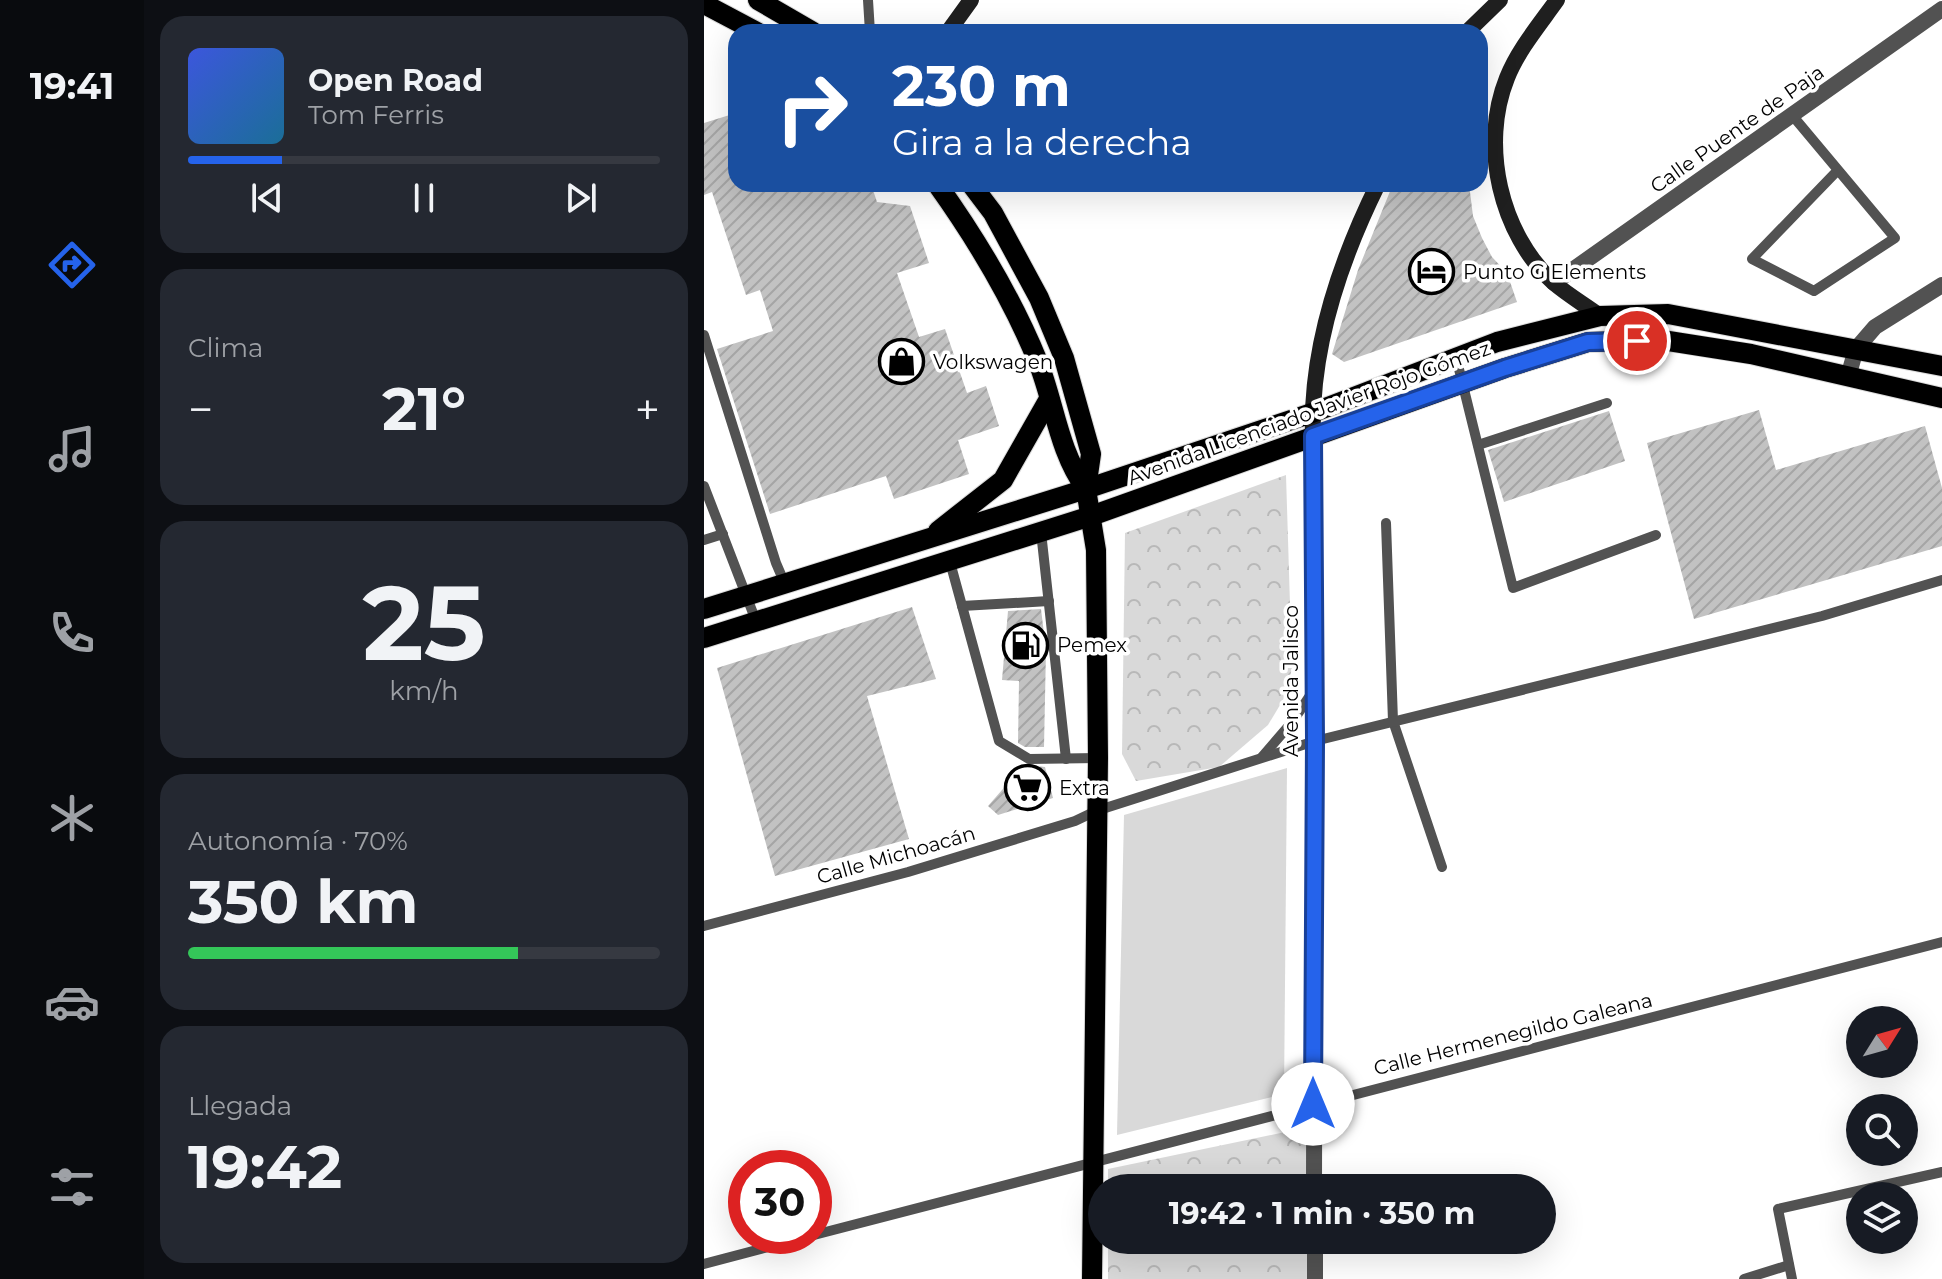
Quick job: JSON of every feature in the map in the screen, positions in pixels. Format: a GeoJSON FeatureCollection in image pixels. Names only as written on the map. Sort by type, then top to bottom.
{"type":"FeatureCollection","features":[{"type":"Feature","properties":{"kind":"main road"},"geometry":{"type":"LineString","coordinates":[[758,0],[799,24]]}},
{"type":"Feature","properties":{"kind":"main road"},"geometry":{"type":"LineString","coordinates":[[954,24],[971,0]]}},
{"type":"Feature","properties":{"kind":"main road"},"geometry":{"type":"LineString","coordinates":[[1475,24],[1500,0]]}},
{"type":"Feature","properties":{"kind":"main road"},"geometry":{"type":"LineString","coordinates":[[1557,0],[1508,76],[1495,118],[1497,166],[1507,213],[1526,250],[1554,283],[1600,316]]}},
{"type":"Feature","properties":{"kind":"main road"},"geometry":{"type":"LineString","coordinates":[[704,4],[742,24]]}},
{"type":"Feature","properties":{"kind":"main road"},"geometry":{"type":"LineString","coordinates":[[943,192],[1016,309],[1040,366],[1071,467],[1086,489]]}},
{"type":"Feature","properties":{"kind":"main road"},"geometry":{"type":"LineString","coordinates":[[977,192],[993,213],[1039,298],[1064,358],[1091,454],[1086,489],[1096,550],[1098,758],[1092,1279]]}},
{"type":"Feature","properties":{"kind":"main road","name":"Avenida Jalisco"},"geometry":{"type":"LineString","coordinates":[[1313,436],[1316,364],[1337,288],[1375,192]]}},
{"type":"Feature","properties":{"kind":"main road","name":"Avenida Licenciado Javier Rojo Gómez"},"geometry":{"type":"LineString","coordinates":[[704,609],[1086,489],[1312,413],[1497,342],[1600,316],[1668,314],[1942,366]]}},
{"type":"Feature","properties":{"kind":"main road"},"geometry":{"type":"LineString","coordinates":[[1799,366],[1804,339]]}},
{"type":"Feature","properties":{"kind":"main road","name":"Avenida Licenciado Javier Rojo Gómez"},"geometry":{"type":"LineString","coordinates":[[704,638],[1091,516],[1463,383],[1588,342],[1662,340],[1751,354],[1942,398]]}},
{"type":"Feature","properties":{"kind":"main road"},"geometry":{"type":"LineString","coordinates":[[927,540],[1003,480],[1049,399]]}},
{"type":"Feature","properties":{"kind":"street","name":"Calle Puente de Paja"},"geometry":{"type":"LineString","coordinates":[[1554,283],[1942,9]]}},
{"type":"Feature","properties":{"kind":"street"},"geometry":{"type":"LineString","coordinates":[[1848,377],[1856,349],[1875,327],[1942,285]]}},
{"type":"Feature","properties":{"kind":"street","name":"Avenida Jalisco"},"geometry":{"type":"LineString","coordinates":[[1313,436],[1314,1174]]}},
{"type":"Feature","properties":{"kind":"street"},"geometry":{"type":"LineString","coordinates":[[1315,1254],[1315,1279]]}},
{"type":"Feature","properties":{"kind":"lane"},"geometry":{"type":"LineString","coordinates":[[868,0],[870,24]]}},
{"type":"Feature","properties":{"kind":"lane"},"geometry":{"type":"LineString","coordinates":[[1792,115],[1895,238],[1814,291],[1752,259],[1838,170]]}},
{"type":"Feature","properties":{"kind":"lane"},"geometry":{"type":"LineString","coordinates":[[704,335],[785,584]]}},
{"type":"Feature","properties":{"kind":"lane"},"geometry":{"type":"LineString","coordinates":[[1456,357],[1513,588],[1656,535]]}},
{"type":"Feature","properties":{"kind":"lane"},"geometry":{"type":"LineString","coordinates":[[1478,445],[1607,403]]}},
{"type":"Feature","properties":{"kind":"lane"},"geometry":{"type":"LineString","coordinates":[[704,486],[756,621]]}},
{"type":"Feature","properties":{"kind":"lane"},"geometry":{"type":"LineString","coordinates":[[1386,523],[1393,721],[1442,867]]}},
{"type":"Feature","properties":{"kind":"lane"},"geometry":{"type":"LineString","coordinates":[[1041,532],[1066,759]]}},
{"type":"Feature","properties":{"kind":"lane"},"geometry":{"type":"LineString","coordinates":[[704,540],[723,534]]}},
{"type":"Feature","properties":{"kind":"lane"},"geometry":{"type":"LineString","coordinates":[[950,562],[999,741],[1029,759],[1098,758]]}},
{"type":"Feature","properties":{"kind":"lane","name":"Calle Michoacán"},"geometry":{"type":"LineString","coordinates":[[704,926],[908,872],[1075,821],[1096,811],[1315,741],[1822,616],[1942,580]]}},
{"type":"Feature","properties":{"kind":"lane"},"geometry":{"type":"LineString","coordinates":[[962,606],[1049,601]]}},
{"type":"Feature","properties":{"kind":"lane"},"geometry":{"type":"LineString","coordinates":[[1260,759],[1293,721],[1315,689]]}},
{"type":"Feature","properties":{"kind":"lane","name":"Calle Hermenegildo Galeana"},"geometry":{"type":"LineString","coordinates":[[832,1230],[1942,942]]}},
{"type":"Feature","properties":{"kind":"lane"},"geometry":{"type":"LineString","coordinates":[[1792,1279],[1778,1209],[1942,1172]]}},
{"type":"Feature","properties":{"kind":"lane","name":"Calle Hermenegildo Galeana"},"geometry":{"type":"LineString","coordinates":[[704,1264],[741,1254]]}},
{"type":"Feature","properties":{"kind":"lane"},"geometry":{"type":"LineString","coordinates":[[1744,1279],[1789,1265]]}},
{"type":"Feature","properties":{"kind":"green space"},"geometry":{"type":"Polygon","coordinates":[[[1286,475],[1292,669],[1283,700],[1268,725],[1219,767],[1136,781],[1122,754],[1125,533],[1286,475]]]}},
{"type":"Feature","properties":{"kind":"green space"},"geometry":{"type":"Polygon","coordinates":[[[1287,768],[1284,1094],[1117,1135],[1124,815],[1287,768]]]}},
{"type":"Feature","properties":{"kind":"green space"},"geometry":{"type":"Polygon","coordinates":[[[1309,1127],[1310,1174],[1108,1174],[1108,1169],[1309,1127]]]}},
{"type":"Feature","properties":{"kind":"green space"},"geometry":{"type":"Polygon","coordinates":[[[1108,1254],[1310,1254],[1311,1279],[1108,1279],[1108,1254]]]}},
{"type":"Feature","properties":{"kind":"building"},"geometry":{"type":"Polygon","coordinates":[[[728,116],[728,192],[874,192],[877,202],[910,206],[929,263],[897,273],[919,337],[945,329],[967,393],[986,386],[999,426],[958,440],[969,474],[894,499],[886,476],[770,514],[717,349],[773,331],[760,290],[746,295],[712,192],[704,195],[704,123],[728,116]]]}},
{"type":"Feature","properties":{"kind":"building","name":"Punto G Elements"},"geometry":{"type":"Polygon","coordinates":[[[1390,192],[1470,192],[1473,216],[1482,238],[1492,257],[1507,273],[1517,302],[1344,362],[1332,354],[1358,270],[1390,192]]]}},
{"type":"Feature","properties":{"kind":"building"},"geometry":{"type":"Polygon","coordinates":[[[1759,410],[1776,470],[1925,426],[1942,488],[1942,546],[1694,619],[1647,443],[1759,410]]]}},
{"type":"Feature","properties":{"kind":"building"},"geometry":{"type":"Polygon","coordinates":[[[1609,411],[1625,461],[1504,502],[1488,450],[1609,411]]]}},
{"type":"Feature","properties":{"kind":"building"},"geometry":{"type":"Polygon","coordinates":[[[912,607],[936,679],[867,696],[909,839],[775,876],[717,668],[912,607]]]}},
{"type":"Feature","properties":{"kind":"building","name":"Pemex"},"geometry":{"type":"Polygon","coordinates":[[[1041,609],[1046,650],[1044,747],[1025,747],[1018,743],[1019,681],[1002,680],[1008,611],[1041,609]]]}},
{"type":"Feature","properties":{"kind":"building"},"geometry":{"type":"Polygon","coordinates":[[[1024,765],[1045,767],[1053,798],[998,815],[988,806],[1024,765]]]}},
{"type":"Feature","properties":{"kind":"place","name":"Punto G Elements"},"geometry":{"type":"Point","coordinates":[1432,272]}},
{"type":"Feature","properties":{"kind":"place","name":"Volkswagen"},"geometry":{"type":"Point","coordinates":[902,362]}},
{"type":"Feature","properties":{"kind":"place","name":"Pemex"},"geometry":{"type":"Point","coordinates":[1026,645]}},
{"type":"Feature","properties":{"kind":"place","name":"Extra"},"geometry":{"type":"Point","coordinates":[1028,788]}},
{"type":"Feature","properties":{"kind":"route"},"geometry":{"type":"LineString","coordinates":[[1313,1104],[1313,436],[1588,342],[1637,341]]}}]}
